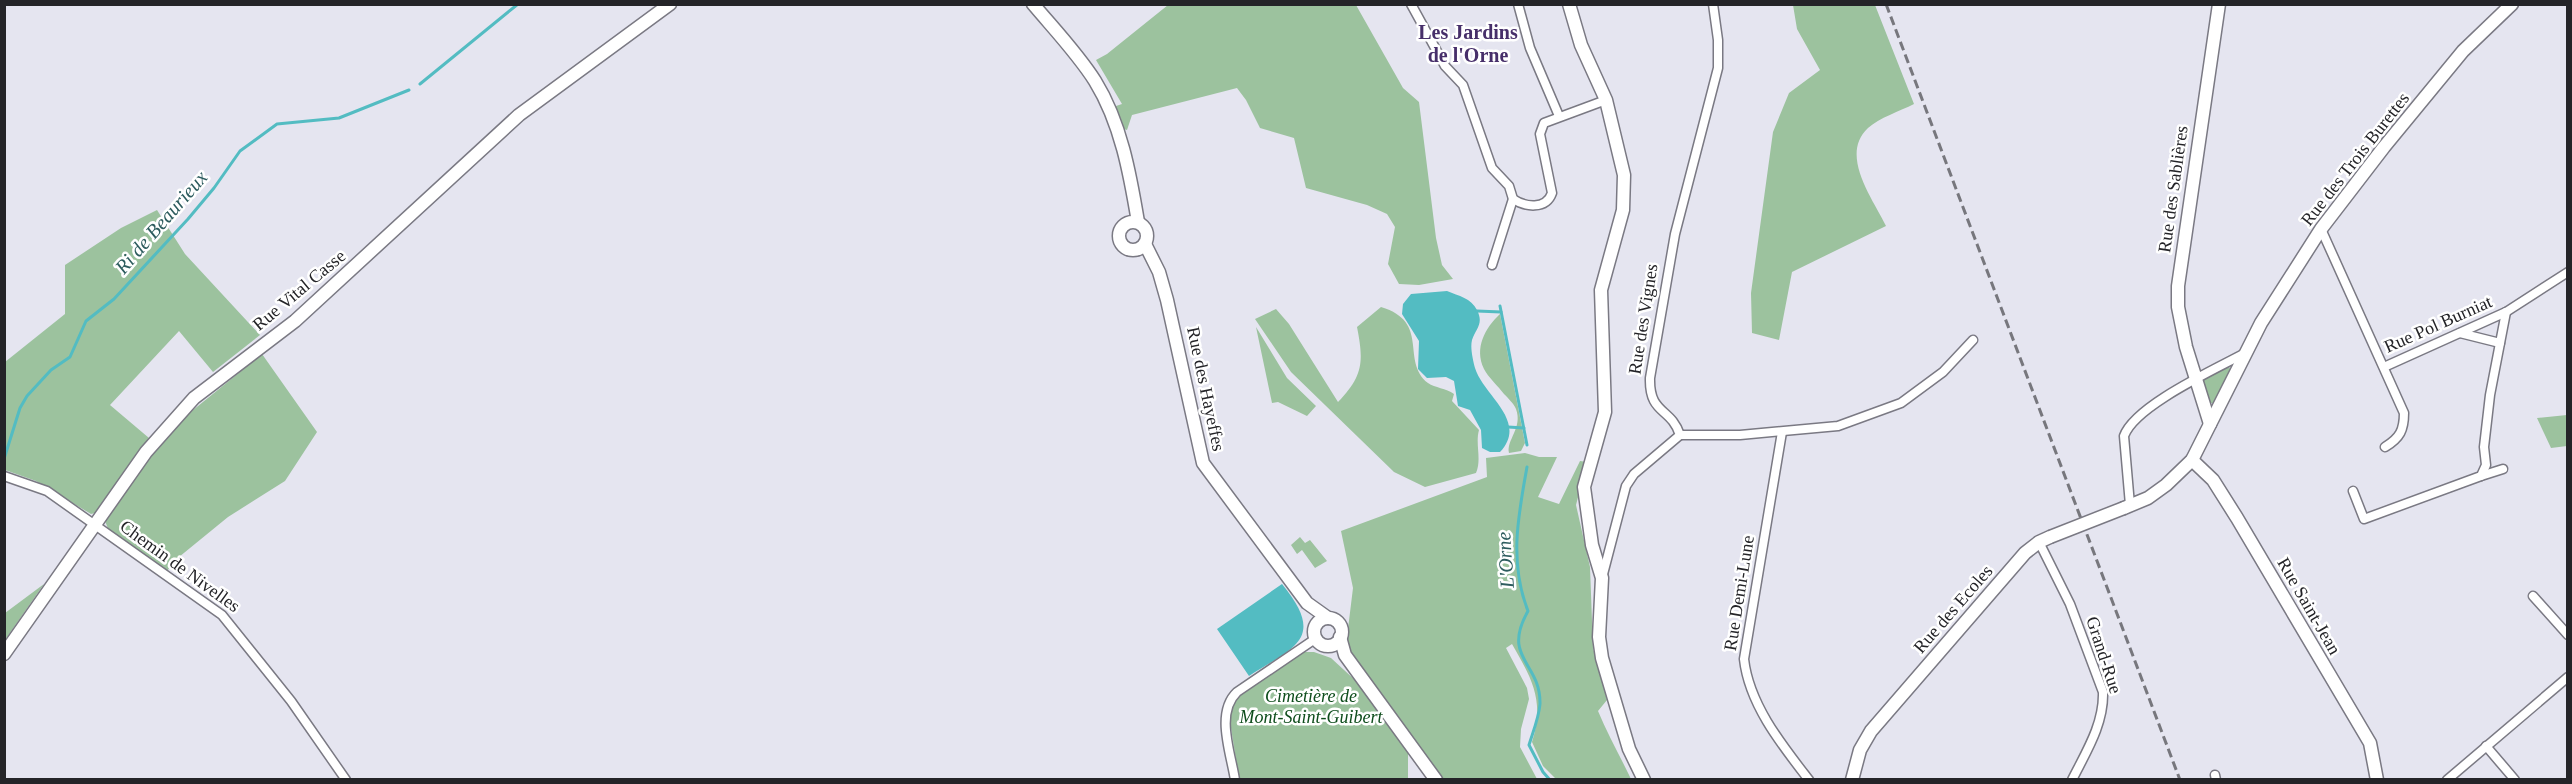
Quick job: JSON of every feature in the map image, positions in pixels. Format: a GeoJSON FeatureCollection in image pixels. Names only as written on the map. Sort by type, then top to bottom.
{"type":"FeatureCollection","features":[{"type":"Feature","properties":{"kind":"street","name":"Rue Vital Casse"},"geometry":{"type":"LineString","coordinates":[[4,654],[146,452],[194,398],[295,321],[519,115],[670,4]]}},
{"type":"Feature","properties":{"kind":"street"},"geometry":{"type":"LineString","coordinates":[[1034,4],[1097,84],[1110,110],[1125,158],[1134,201],[1132,223],[1119,233],[1120,241],[1125,248],[1141,247],[1148,232],[1132,223]]}},
{"type":"Feature","properties":{"kind":"street"},"geometry":{"type":"LineString","coordinates":[[1411,4],[1445,66],[1463,85],[1492,168],[1509,186],[1513,199],[1492,265]]}},
{"type":"Feature","properties":{"kind":"street"},"geometry":{"type":"LineString","coordinates":[[1518,4],[1530,48],[1559,116]]}},
{"type":"Feature","properties":{"kind":"street"},"geometry":{"type":"LineString","coordinates":[[1569,4],[1581,45],[1606,100],[1623,165],[1625,196],[1600,290],[1605,412],[1584,487],[1592,545],[1602,578]]}},
{"type":"Feature","properties":{"kind":"street","name":"Rue des Vignes"},"geometry":{"type":"LineString","coordinates":[[1680,435],[1672,420],[1654,404],[1650,378],[1675,234],[1718,68],[1718,40],[1713,4]]}},
{"type":"Feature","properties":{"kind":"street","name":"Rue des Sablières"},"geometry":{"type":"LineString","coordinates":[[2210,424],[2195,378],[2180,317],[2178,286],[2219,4]]}},
{"type":"Feature","properties":{"kind":"street","name":"Rue des Trois Burettes"},"geometry":{"type":"LineString","coordinates":[[2210,424],[2261,323],[2321,229],[2384,147],[2463,51],[2512,4]]}},
{"type":"Feature","properties":{"kind":"street"},"geometry":{"type":"LineString","coordinates":[[1513,199],[1536,205],[1551,198],[1553,190],[1540,130],[1544,123],[1606,100]]}},
{"type":"Feature","properties":{"kind":"street"},"geometry":{"type":"LineString","coordinates":[[2321,229],[2404,413],[2404,428],[2397,440],[2385,447]]}},
{"type":"Feature","properties":{"kind":"street","name":"Rue des Hayeffes"},"geometry":{"type":"LineString","coordinates":[[1141,247],[1159,272],[1171,316],[1203,463],[1307,603],[1328,618]]}},
{"type":"Feature","properties":{"kind":"street","name":"Rue Pol Burniat"},"geometry":{"type":"LineString","coordinates":[[2384,367],[2506,312],[2568,272]]}},
{"type":"Feature","properties":{"kind":"street","name":"Rue Pol Burniat"},"geometry":{"type":"LineString","coordinates":[[2481,476],[2486,465],[2485,436],[2506,312]]}},
{"type":"Feature","properties":{"kind":"street"},"geometry":{"type":"LineString","coordinates":[[2460,333],[2500,343]]}},
{"type":"Feature","properties":{"kind":"street"},"geometry":{"type":"LineString","coordinates":[[1644,780],[1629,749],[1602,658],[1599,637],[1602,578],[1626,486],[1634,474],[1680,435],[1696,437],[1838,426],[1901,403],[1943,372],[1973,340]]}},
{"type":"Feature","properties":{"kind":"street"},"geometry":{"type":"LineString","coordinates":[[2127,506],[2124,436],[2126,429],[2155,405],[2195,378],[2247,351]]}},
{"type":"Feature","properties":{"kind":"street","name":"Rue des Ecoles"},"geometry":{"type":"LineString","coordinates":[[1852,780],[1860,750],[1871,731],[2025,553],[2044,539],[2148,498],[2166,485],[2192,460],[2210,424]]}},
{"type":"Feature","properties":{"kind":"street","name":"Rue Demi-Lune"},"geometry":{"type":"LineString","coordinates":[[1782,432],[1744,658],[1748,681],[1758,705],[1785,749],[1809,780]]}},
{"type":"Feature","properties":{"kind":"street","name":"Rue Saint-Jean"},"geometry":{"type":"LineString","coordinates":[[2192,460],[2213,480],[2237,518],[2370,743],[2376,764],[2377,780]]}},
{"type":"Feature","properties":{"kind":"street"},"geometry":{"type":"LineString","coordinates":[[2353,491],[2364,519],[2503,469]]}},
{"type":"Feature","properties":{"kind":"street","name":"Chemin de Nivelles"},"geometry":{"type":"LineString","coordinates":[[4,476],[46,491],[206,602],[233,626],[291,701],[345,780]]}},
{"type":"Feature","properties":{"kind":"street","name":"Grand-Rue"},"geometry":{"type":"LineString","coordinates":[[2044,539],[2103,692],[2104,708],[2097,729],[2072,780]]}},
{"type":"Feature","properties":{"kind":"street"},"geometry":{"type":"LineString","coordinates":[[2533,596],[2568,635]]}},
{"type":"Feature","properties":{"kind":"street","name":"Rue des Hayeffes"},"geometry":{"type":"LineString","coordinates":[[1307,603],[1315,634]]}},
{"type":"Feature","properties":{"kind":"street"},"geometry":{"type":"LineString","coordinates":[[1235,780],[1226,718],[1229,702],[1237,692],[1315,634],[1319,620],[1328,618],[1341,624],[1340,637],[1345,655],[1436,780]]}},
{"type":"Feature","properties":{"kind":"street"},"geometry":{"type":"LineString","coordinates":[[1315,634],[1345,655]]}},
{"type":"Feature","properties":{"kind":"street"},"geometry":{"type":"LineString","coordinates":[[1330,646],[1340,637]]}},
{"type":"Feature","properties":{"kind":"street"},"geometry":{"type":"LineString","coordinates":[[2447,780],[2567,677]]}},
{"type":"Feature","properties":{"kind":"street"},"geometry":{"type":"LineString","coordinates":[[2486,746],[2515,780]]}},
{"type":"Feature","properties":{"kind":"green space"},"geometry":{"type":"Polygon","coordinates":[[[1168,5],[1356,5],[1403,88],[1419,102],[1436,238],[1442,265],[1453,279],[1419,285],[1399,284],[1388,264],[1395,227],[1387,214],[1367,205],[1306,188],[1294,138],[1260,128],[1246,100],[1237,88],[1132,115],[1127,130],[1120,128],[1113,107],[1122,104],[1096,60],[1107,54],[1168,5]]]}},
{"type":"Feature","properties":{"kind":"green space"},"geometry":{"type":"Polygon","coordinates":[[[1793,5],[1875,5],[1914,104],[1868,128],[1860,139],[1857,151],[1861,177],[1886,226],[1792,272],[1779,340],[1752,333],[1751,293],[1773,132],[1789,93],[1820,70],[1797,29],[1793,5]]]}},
{"type":"Feature","properties":{"kind":"green space"},"geometry":{"type":"Polygon","coordinates":[[[157,210],[185,254],[260,335],[213,372],[179,331],[110,405],[149,438],[95,513],[91,514],[36,481],[5,470],[5,362],[65,314],[65,265],[121,228],[157,210]]]}},
{"type":"Feature","properties":{"kind":"green space"},"geometry":{"type":"Polygon","coordinates":[[[1381,307],[1406,322],[1420,374],[1431,385],[1454,394],[1452,401],[1479,430],[1476,473],[1425,487],[1394,472],[1291,372],[1255,319],[1276,309],[1289,324],[1338,402],[1352,384],[1360,368],[1357,327],[1381,307]]]}},
{"type":"Feature","properties":{"kind":"green space"},"geometry":{"type":"Polygon","coordinates":[[[1500,314],[1525,443],[1521,451],[1509,453],[1518,416],[1516,409],[1486,372],[1480,354],[1486,332],[1500,314]]]}},
{"type":"Feature","properties":{"kind":"green space"},"geometry":{"type":"Polygon","coordinates":[[[1256,327],[1287,378],[1316,406],[1307,416],[1278,402],[1272,403],[1256,327]]]}},
{"type":"Feature","properties":{"kind":"green space"},"geometry":{"type":"Polygon","coordinates":[[[262,354],[317,432],[285,481],[228,517],[179,557],[167,571],[109,531],[105,521],[152,454],[182,419],[262,354]]]}},
{"type":"Feature","properties":{"kind":"green space"},"geometry":{"type":"Polygon","coordinates":[[[2226,367],[2232,368],[2214,403],[2209,403],[2202,381],[2226,367]]]}},
{"type":"Feature","properties":{"kind":"green space"},"geometry":{"type":"Polygon","coordinates":[[[2567,415],[2567,446],[2551,448],[2537,418],[2567,415]]]}},
{"type":"Feature","properties":{"kind":"green space"},"geometry":{"type":"Polygon","coordinates":[[[1525,453],[1539,457],[1557,457],[1538,497],[1559,504],[1580,461],[1587,462],[1576,505],[1590,567],[1593,648],[1607,700],[1598,711],[1631,779],[1556,779],[1543,766],[1532,742],[1536,727],[1537,702],[1531,680],[1512,644],[1506,648],[1527,688],[1529,699],[1521,729],[1520,747],[1537,779],[1440,779],[1346,645],[1353,588],[1341,531],[1487,477],[1486,458],[1525,453]]]}},
{"type":"Feature","properties":{"kind":"green space"},"geometry":{"type":"Polygon","coordinates":[[[1300,537],[1305,543],[1310,540],[1327,561],[1315,568],[1302,550],[1297,554],[1291,545],[1300,537]]]}},
{"type":"Feature","properties":{"kind":"green space"},"geometry":{"type":"Polygon","coordinates":[[[44,584],[5,640],[5,613],[44,584]]]}},
{"type":"Feature","properties":{"kind":"green space","name":"Cimetière de Mont-Saint-Guibert"},"geometry":{"type":"Polygon","coordinates":[[[1302,652],[1314,652],[1331,658],[1356,681],[1408,752],[1408,779],[1239,779],[1229,715],[1233,706],[1249,688],[1302,652]]]}},
{"type":"Feature","properties":{"kind":"water"},"geometry":{"type":"Polygon","coordinates":[[[1447,291],[1468,300],[1479,315],[1480,322],[1472,340],[1472,354],[1480,378],[1507,419],[1508,441],[1500,452],[1490,452],[1482,448],[1481,430],[1470,410],[1458,406],[1454,381],[1446,377],[1427,378],[1418,369],[1419,341],[1402,314],[1403,304],[1411,294],[1447,291]]]}},
{"type":"Feature","properties":{"kind":"water"},"geometry":{"type":"Polygon","coordinates":[[[1282,584],[1302,618],[1303,630],[1299,640],[1291,649],[1249,676],[1217,629],[1282,584]]]}},
{"type":"Feature","properties":{"kind":"waterway","name":"Ri de Beaurieux"},"geometry":{"type":"LineString","coordinates":[[420,84],[518,4]]}},
{"type":"Feature","properties":{"kind":"waterway","name":"Ri de Beaurieux"},"geometry":{"type":"LineString","coordinates":[[4,459],[20,408],[27,396],[51,370],[70,357],[86,321],[114,299],[188,219],[214,188],[240,151],[277,124],[339,118],[409,90]]}},
{"type":"Feature","properties":{"kind":"waterway","name":"L'Orne"},"geometry":{"type":"LineString","coordinates":[[1500,306],[1527,445]]}},
{"type":"Feature","properties":{"kind":"waterway"},"geometry":{"type":"LineString","coordinates":[[1477,311],[1501,312]]}},
{"type":"Feature","properties":{"kind":"waterway"},"geometry":{"type":"LineString","coordinates":[[1508,427],[1524,428]]}},
{"type":"Feature","properties":{"kind":"waterway","name":"L'Orne"},"geometry":{"type":"LineString","coordinates":[[1527,467],[1518,521],[1517,557],[1522,593],[1528,611],[1521,627],[1519,640],[1520,650],[1539,690],[1540,704],[1529,745],[1543,772],[1550,780]]}},
{"type":"Feature","properties":{"kind":"railway"},"geometry":{"type":"LineString","coordinates":[[1886,4],[2180,780]]}},
{"type":"Feature","properties":{"kind":"district","name":"Les Jardins de l'Orne"},"geometry":{"type":"Point","coordinates":[1468,44]}}]}
